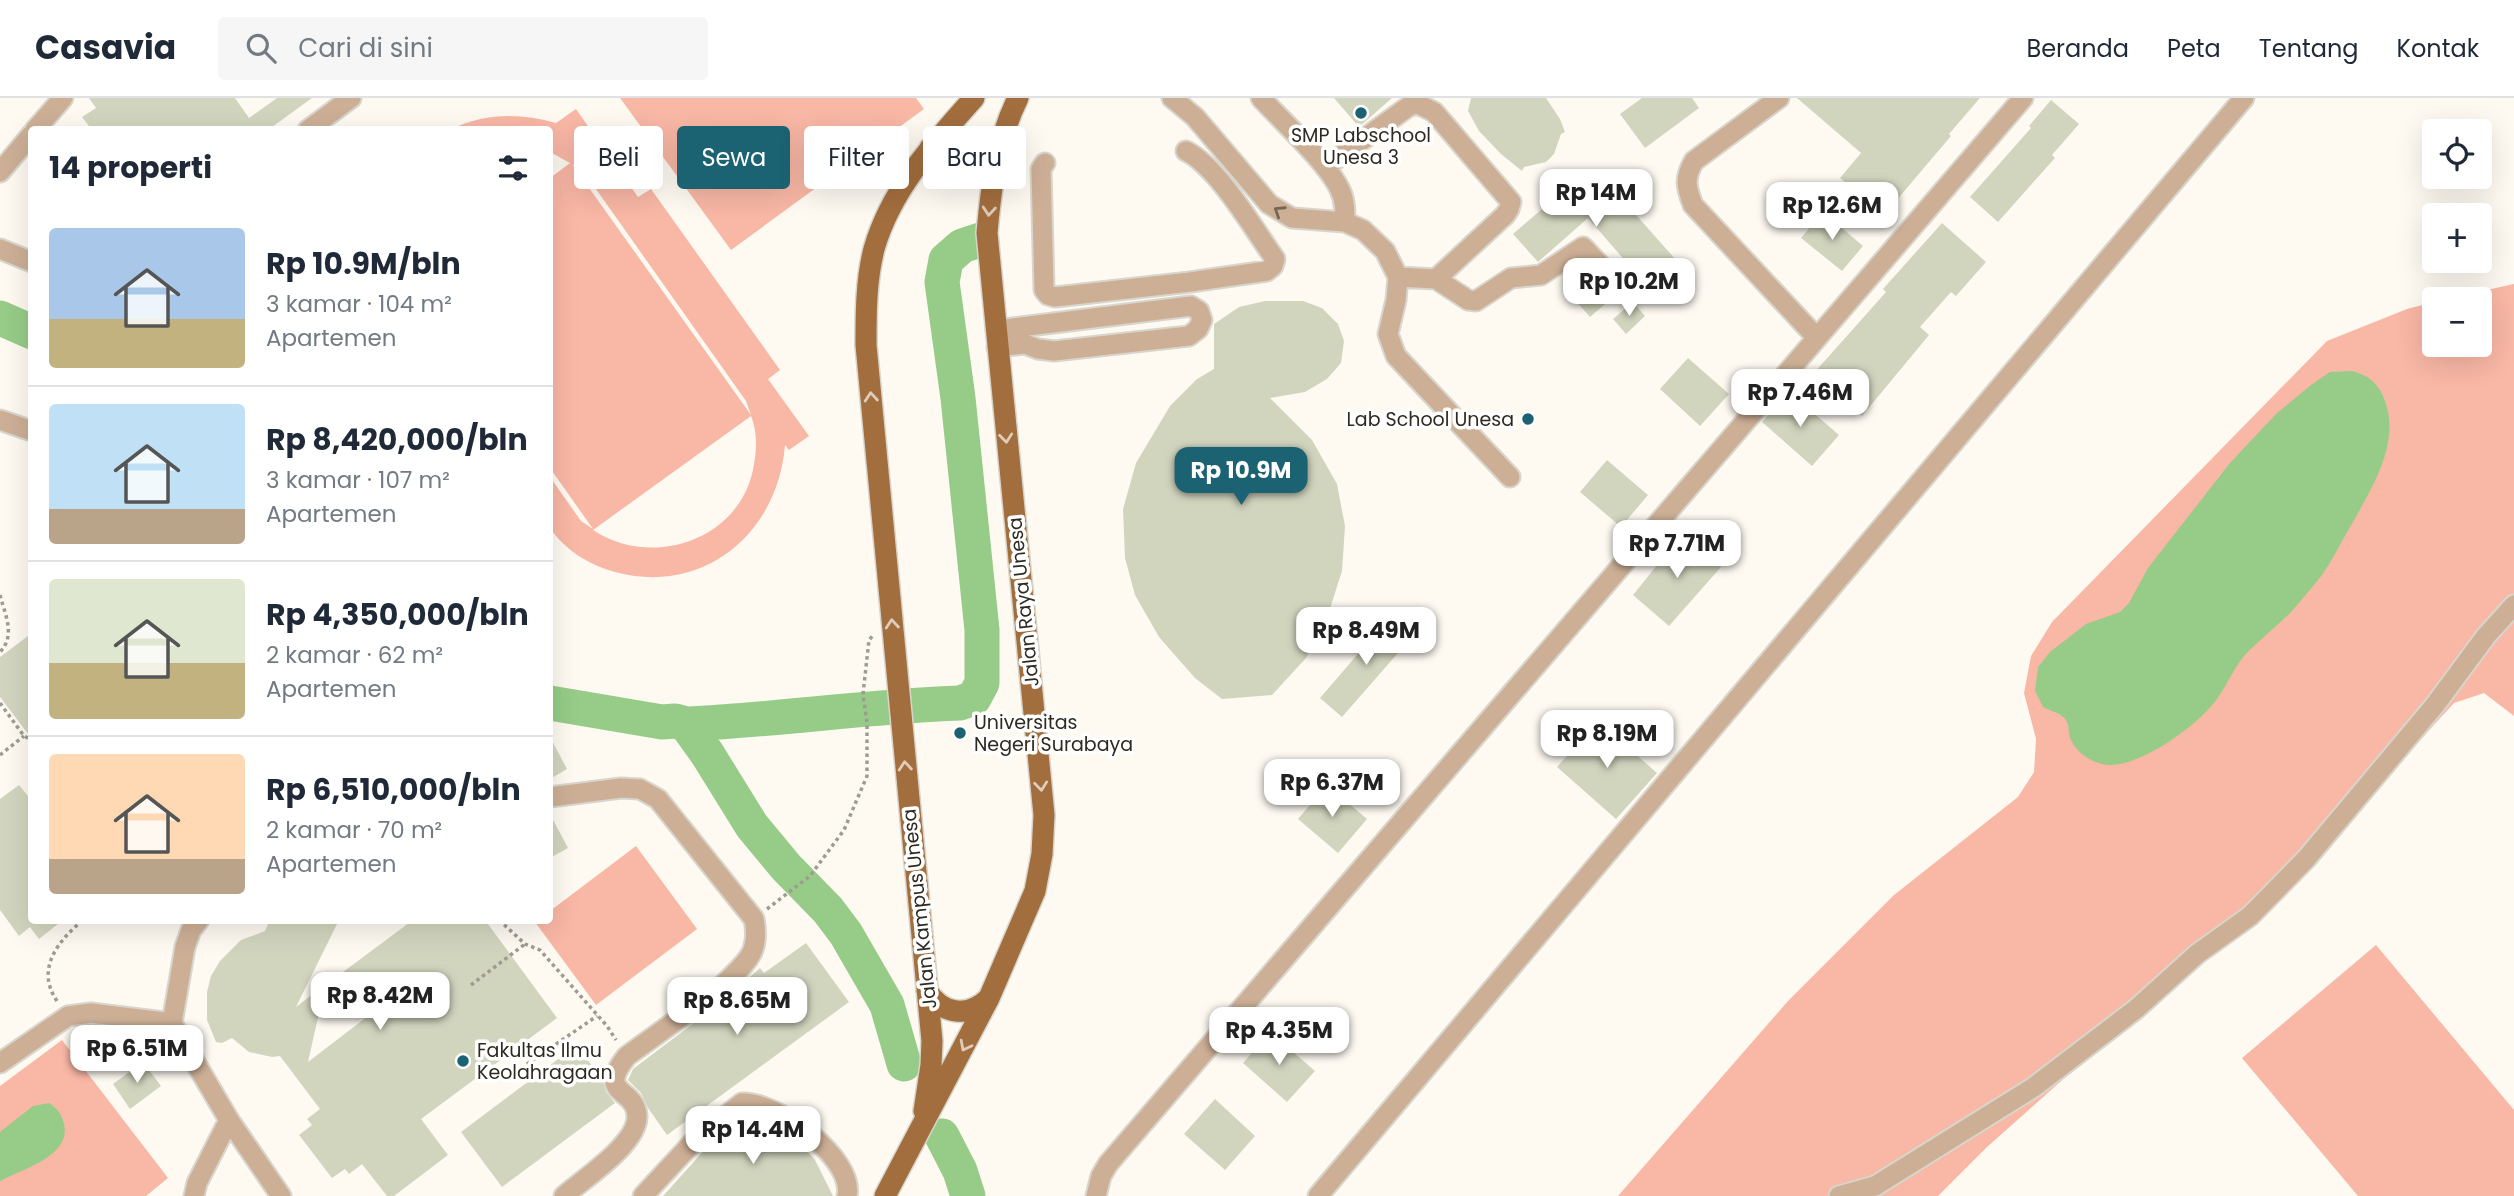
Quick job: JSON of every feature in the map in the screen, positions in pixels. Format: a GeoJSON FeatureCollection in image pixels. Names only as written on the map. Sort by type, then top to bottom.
{"type":"FeatureCollection","features":[{"type":"Feature","properties":{"kind":"main road"},"geometry":{"type":"LineString","coordinates":[[949,126],[974,98]]}},
{"type":"Feature","properties":{"kind":"main road","name":"Jalan Raya Unesa"},"geometry":{"type":"LineString","coordinates":[[1006,126],[1018,98]]}},
{"type":"Feature","properties":{"kind":"main road"},"geometry":{"type":"LineString","coordinates":[[892,626],[866,345],[867,302],[874,251],[884,220],[905,182],[923,158]]}},
{"type":"Feature","properties":{"kind":"main road","name":"Jalan Raya Unesa"},"geometry":{"type":"LineString","coordinates":[[886,1196],[989,998],[1035,891],[1042,854],[1044,815],[988,233],[992,189]]}},
{"type":"Feature","properties":{"kind":"main road","name":"Jalan Kampus Unesa"},"geometry":{"type":"LineString","coordinates":[[892,626],[932,1041],[921,1126]]}},
{"type":"Feature","properties":{"kind":"main road"},"geometry":{"type":"LineString","coordinates":[[927,991],[934,1001],[956,1012],[980,1006],[989,998]]}},
{"type":"Feature","properties":{"kind":"street"},"geometry":{"type":"LineString","coordinates":[[40,126],[62,98]]}},
{"type":"Feature","properties":{"kind":"street"},"geometry":{"type":"LineString","coordinates":[[313,126],[351,98]]}},
{"type":"Feature","properties":{"kind":"street"},"geometry":{"type":"LineString","coordinates":[[1172,98],[1195,117],[1269,204],[1280,213],[1292,218],[1345,222],[1363,230],[1385,251],[1398,277],[1388,334],[1396,356],[1510,477]]}},
{"type":"Feature","properties":{"kind":"street"},"geometry":{"type":"LineString","coordinates":[[1261,98],[1325,167],[1340,188],[1345,202],[1345,222]]}},
{"type":"Feature","properties":{"kind":"street"},"geometry":{"type":"LineString","coordinates":[[1779,98],[1694,161],[1687,172],[1685,183],[1693,205],[1817,338]]}},
{"type":"Feature","properties":{"kind":"street"},"geometry":{"type":"LineString","coordinates":[[1096,1196],[1108,1164],[2023,98]]}},
{"type":"Feature","properties":{"kind":"street"},"geometry":{"type":"LineString","coordinates":[[1318,1196],[2244,98]]}},
{"type":"Feature","properties":{"kind":"street"},"geometry":{"type":"LineString","coordinates":[[1325,167],[1412,104],[1420,104],[1433,111],[1511,202],[1505,215],[1436,279]]}},
{"type":"Feature","properties":{"kind":"street"},"geometry":{"type":"LineString","coordinates":[[0,172],[28,141]]}},
{"type":"Feature","properties":{"kind":"street"},"geometry":{"type":"LineString","coordinates":[[1045,163],[1041,169],[1044,290],[1048,295],[1055,297],[1267,271],[1273,266],[1275,259],[1222,186],[1198,157],[1186,151]]}},
{"type":"Feature","properties":{"kind":"street"},"geometry":{"type":"LineString","coordinates":[[1398,277],[1436,279],[1468,300],[1476,301],[1515,277],[1531,278],[1541,275],[1583,247],[1622,288]]}},
{"type":"Feature","properties":{"kind":"street"},"geometry":{"type":"LineString","coordinates":[[0,249],[28,260]]}},
{"type":"Feature","properties":{"kind":"street"},"geometry":{"type":"LineString","coordinates":[[1191,282],[1191,306]]}},
{"type":"Feature","properties":{"kind":"street"},"geometry":{"type":"LineString","coordinates":[[1191,306],[1199,311],[1202,320],[1198,329],[1189,336],[1054,351],[997,338],[1191,306]]}},
{"type":"Feature","properties":{"kind":"street"},"geometry":{"type":"LineString","coordinates":[[0,420],[28,430]]}},
{"type":"Feature","properties":{"kind":"street"},"geometry":{"type":"LineString","coordinates":[[1839,1196],[1875,1186],[2034,1087],[2136,1009],[2197,954],[2250,916],[2306,859],[2435,705],[2486,636],[2514,606]]}},
{"type":"Feature","properties":{"kind":"street"},"geometry":{"type":"LineString","coordinates":[[553,797],[621,788],[640,789],[658,799],[754,919],[758,938],[750,957],[720,988]]}},
{"type":"Feature","properties":{"kind":"street"},"geometry":{"type":"LineString","coordinates":[[195,924],[185,947],[172,1023],[229,1120],[281,1196]]}},
{"type":"Feature","properties":{"kind":"street"},"geometry":{"type":"LineString","coordinates":[[564,1196],[622,1147],[634,1130],[637,1116],[632,1102],[617,1089],[614,1080],[618,1067],[627,1056],[699,1004]]}},
{"type":"Feature","properties":{"kind":"street"},"geometry":{"type":"LineString","coordinates":[[0,1063],[68,1016],[91,1013],[172,1023]]}},
{"type":"Feature","properties":{"kind":"street"},"geometry":{"type":"LineString","coordinates":[[643,1196],[694,1141],[742,1103],[749,1103],[789,1118],[826,1149],[847,1179],[847,1196]]}},
{"type":"Feature","properties":{"kind":"street"},"geometry":{"type":"LineString","coordinates":[[194,1196],[197,1183],[229,1120]]}},
{"type":"Feature","properties":{"kind":"path"},"geometry":{"type":"LineString","coordinates":[[0,596],[10,635],[0,652]]}},
{"type":"Feature","properties":{"kind":"path"},"geometry":{"type":"LineString","coordinates":[[754,919],[810,876],[844,830],[867,776],[867,723],[863,694],[869,640],[877,631],[892,626]]}},
{"type":"Feature","properties":{"kind":"path"},"geometry":{"type":"LineString","coordinates":[[0,703],[28,738]]}},
{"type":"Feature","properties":{"kind":"path"},"geometry":{"type":"LineString","coordinates":[[0,755],[24,736]]}},
{"type":"Feature","properties":{"kind":"path"},"geometry":{"type":"LineString","coordinates":[[68,1016],[49,989],[50,957],[67,933],[78,924]]}},
{"type":"Feature","properties":{"kind":"path"},"geometry":{"type":"LineString","coordinates":[[503,924],[525,944],[540,950],[607,1026],[627,1056]]}},
{"type":"Feature","properties":{"kind":"path"},"geometry":{"type":"LineString","coordinates":[[471,985],[525,944]]}},
{"type":"Feature","properties":{"kind":"path"},"geometry":{"type":"LineString","coordinates":[[527,1064],[597,1016]]}},
{"type":"Feature","properties":{"kind":"shaded area"},"geometry":{"type":"Polygon","coordinates":[[[620,98],[916,98],[924,109],[901,126],[804,126],[804,189],[814,189],[731,250],[686,189],[790,189],[790,126],[677,126],[677,176],[663,157],[663,126],[640,126],[620,98]]]}},
{"type":"Feature","properties":{"kind":"shaded area"},"geometry":{"type":"Polygon","coordinates":[[[576,109],[588,126],[574,126],[574,189],[590,189],[751,415],[746,401],[596,189],[632,189],[638,197],[651,189],[780,370],[768,379],[809,436],[789,450],[785,445],[779,477],[768,505],[752,530],[731,550],[706,566],[678,575],[648,577],[615,572],[587,561],[570,550],[553,532],[553,481],[581,521],[593,529],[553,472],[553,176],[570,163],[553,154],[553,126],[459,126],[490,117],[516,116],[556,123],[576,109]],[[751,416],[593,530],[617,542],[642,547],[667,546],[692,540],[714,528],[733,512],[746,490],[756,452],[751,416]]]}},
{"type":"Feature","properties":{"kind":"shaded area"},"geometry":{"type":"Polygon","coordinates":[[[2514,284],[2514,716],[2484,693],[2454,703],[2260,915],[2161,992],[1987,1147],[1938,1196],[1618,1196],[1788,1001],[1894,895],[2018,797],[2034,772],[2036,739],[2024,693],[2031,656],[2052,622],[2327,341],[2422,305],[2422,357],[2492,357],[2492,289],[2514,284]]]}},
{"type":"Feature","properties":{"kind":"shaded area"},"geometry":{"type":"Polygon","coordinates":[[[2351,371],[2368,378],[2380,390],[2389,418],[2389,434],[2386,451],[2374,483],[2322,575],[2291,612],[2244,656],[2211,707],[2170,741],[2138,758],[2109,765],[2092,760],[2077,750],[2065,718],[2043,707],[2035,691],[2038,667],[2050,652],[2086,624],[2120,612],[2129,603],[2148,568],[2230,463],[2276,414],[2330,372],[2351,371]]]}},
{"type":"Feature","properties":{"kind":"shaded area"},"geometry":{"type":"Polygon","coordinates":[[[636,846],[697,929],[596,1005],[536,924],[553,924],[553,909],[636,846]]]}},
{"type":"Feature","properties":{"kind":"shaded area"},"geometry":{"type":"Polygon","coordinates":[[[2376,945],[2514,1110],[2514,1196],[2358,1196],[2242,1058],[2376,945]]]}},
{"type":"Feature","properties":{"kind":"shaded area"},"geometry":{"type":"Polygon","coordinates":[[[62,1040],[168,1178],[146,1196],[0,1196],[0,1086],[62,1040]]]}},
{"type":"Feature","properties":{"kind":"shaded area"},"geometry":{"type":"Polygon","coordinates":[[[49,1103],[59,1112],[64,1124],[60,1145],[43,1160],[0,1181],[0,1132],[33,1106],[49,1103]]]}},
{"type":"Feature","properties":{"kind":"building"},"geometry":{"type":"Polygon","coordinates":[[[89,98],[235,98],[249,118],[277,98],[312,98],[274,126],[89,126],[82,117],[96,108],[89,98]]]}},
{"type":"Feature","properties":{"kind":"building","name":"SMP Labschool Unesa 3"},"geometry":{"type":"Polygon","coordinates":[[[1334,98],[1392,98],[1359,127],[1334,98]]]}},
{"type":"Feature","properties":{"kind":"building"},"geometry":{"type":"Polygon","coordinates":[[[1471,98],[1546,98],[1565,132],[1561,134],[1554,154],[1546,162],[1524,167],[1522,171],[1479,131],[1468,111],[1471,98]]]}},
{"type":"Feature","properties":{"kind":"building"},"geometry":{"type":"Polygon","coordinates":[[[1642,98],[1692,98],[1699,108],[1645,148],[1620,114],[1642,98]]]}},
{"type":"Feature","properties":{"kind":"building"},"geometry":{"type":"Polygon","coordinates":[[[1797,98],[1980,98],[1884,215],[1840,178],[1861,153],[1797,98]]]}},
{"type":"Feature","properties":{"kind":"building"},"geometry":{"type":"Polygon","coordinates":[[[2051,100],[2079,124],[2052,155],[2055,158],[1998,222],[1970,197],[2031,128],[2029,126],[2051,100]]]}},
{"type":"Feature","properties":{"kind":"building"},"geometry":{"type":"Polygon","coordinates":[[[1583,174],[1604,198],[1614,190],[1676,260],[1647,286],[1588,218],[1538,262],[1513,234],[1583,174]]]}},
{"type":"Feature","properties":{"kind":"building"},"geometry":{"type":"Polygon","coordinates":[[[1823,212],[1863,246],[1842,271],[1801,238],[1823,212]]]}},
{"type":"Feature","properties":{"kind":"building"},"geometry":{"type":"Polygon","coordinates":[[[1942,223],[1986,262],[1956,296],[1951,292],[1920,327],[1929,335],[1862,416],[1813,374],[1886,292],[1883,289],[1942,223]]]}},
{"type":"Feature","properties":{"kind":"building"},"geometry":{"type":"Polygon","coordinates":[[[1584,279],[1605,304],[1590,317],[1568,292],[1584,279]]]}},
{"type":"Feature","properties":{"kind":"building"},"geometry":{"type":"Polygon","coordinates":[[[1265,301],[1303,301],[1322,308],[1338,324],[1344,341],[1341,363],[1327,379],[1305,392],[1270,398],[1312,440],[1337,484],[1345,526],[1342,571],[1326,621],[1306,658],[1272,695],[1222,699],[1195,678],[1159,637],[1135,595],[1125,558],[1123,509],[1136,463],[1170,406],[1197,379],[1214,369],[1214,324],[1239,307],[1265,301]]]}},
{"type":"Feature","properties":{"kind":"building"},"geometry":{"type":"Polygon","coordinates":[[[1633,302],[1645,316],[1626,334],[1613,319],[1633,302]]]}},
{"type":"Feature","properties":{"kind":"building"},"geometry":{"type":"Polygon","coordinates":[[[1688,358],[1729,394],[1700,426],[1660,389],[1688,358]]]}},
{"type":"Feature","properties":{"kind":"building"},"geometry":{"type":"Polygon","coordinates":[[[1788,391],[1839,435],[1812,466],[1762,422],[1788,391]]]}},
{"type":"Feature","properties":{"kind":"building"},"geometry":{"type":"Polygon","coordinates":[[[1607,460],[1648,495],[1621,527],[1580,492],[1607,460]]]}},
{"type":"Feature","properties":{"kind":"building"},"geometry":{"type":"Polygon","coordinates":[[[1682,534],[1721,567],[1669,626],[1633,595],[1682,534]]]}},
{"type":"Feature","properties":{"kind":"building"},"geometry":{"type":"Polygon","coordinates":[[[1389,618],[1412,637],[1342,717],[1320,698],[1389,618]]]}},
{"type":"Feature","properties":{"kind":"building"},"geometry":{"type":"Polygon","coordinates":[[[28,636],[28,734],[0,697],[0,657],[28,636]]]}},
{"type":"Feature","properties":{"kind":"building"},"geometry":{"type":"Polygon","coordinates":[[[1598,721],[1657,773],[1616,819],[1557,767],[1598,721]]]}},
{"type":"Feature","properties":{"kind":"building"},"geometry":{"type":"Polygon","coordinates":[[[553,743],[567,769],[553,777],[553,743]]]}},
{"type":"Feature","properties":{"kind":"building"},"geometry":{"type":"Polygon","coordinates":[[[19,785],[28,796],[28,924],[58,924],[39,939],[30,927],[19,936],[0,910],[0,799],[19,785]]]}},
{"type":"Feature","properties":{"kind":"building"},"geometry":{"type":"Polygon","coordinates":[[[1327,785],[1367,819],[1338,853],[1298,819],[1327,785]]]}},
{"type":"Feature","properties":{"kind":"building"},"geometry":{"type":"Polygon","coordinates":[[[553,820],[568,848],[553,856],[553,820]]]}},
{"type":"Feature","properties":{"kind":"building","name":"Fakultas Ilmu Keolahragaan"},"geometry":{"type":"Polygon","coordinates":[[[268,924],[337,924],[296,1007],[318,990],[319,1013],[308,1062],[372,1013],[343,972],[408,924],[488,924],[557,1018],[421,1119],[448,1155],[394,1196],[387,1196],[362,1164],[349,1174],[345,1169],[332,1178],[299,1135],[312,1125],[307,1119],[320,1109],[280,1056],[249,1052],[232,1038],[222,1043],[216,1042],[207,1020],[207,992],[211,976],[220,961],[241,940],[265,931],[268,924]]]}},
{"type":"Feature","properties":{"kind":"building"},"geometry":{"type":"Polygon","coordinates":[[[806,943],[849,1002],[667,1135],[641,1093],[628,1080],[633,1069],[707,1013],[711,1003],[705,994],[708,991],[716,1000],[724,1000],[760,968],[764,973],[806,943]]]}},
{"type":"Feature","properties":{"kind":"building"},"geometry":{"type":"Polygon","coordinates":[[[1270,1032],[1315,1071],[1287,1102],[1243,1063],[1270,1032]]]}},
{"type":"Feature","properties":{"kind":"building"},"geometry":{"type":"Polygon","coordinates":[[[577,1045],[615,1103],[502,1187],[461,1132],[577,1045]]]}},
{"type":"Feature","properties":{"kind":"building"},"geometry":{"type":"Polygon","coordinates":[[[143,1062],[161,1086],[130,1109],[113,1084],[143,1062]]]}},
{"type":"Feature","properties":{"kind":"building"},"geometry":{"type":"Polygon","coordinates":[[[1215,1099],[1255,1136],[1225,1170],[1184,1134],[1215,1099]]]}},
{"type":"Feature","properties":{"kind":"building"},"geometry":{"type":"Polygon","coordinates":[[[750,1116],[775,1126],[800,1143],[815,1160],[833,1196],[663,1196],[708,1146],[742,1118],[750,1116]]]}},
{"type":"Feature","properties":{"kind":"waterway"},"geometry":{"type":"LineString","coordinates":[[686,724],[960,703],[974,698],[982,683],[982,630],[958,398],[942,282],[946,260],[962,246],[980,240]]}},
{"type":"Feature","properties":{"kind":"waterway"},"geometry":{"type":"LineString","coordinates":[[0,318],[28,330]]}},
{"type":"Feature","properties":{"kind":"waterway"},"geometry":{"type":"LineString","coordinates":[[553,704],[686,724],[752,826],[786,867],[828,910],[846,934],[887,1005],[904,1064]]}},
{"type":"Feature","properties":{"kind":"waterway"},"geometry":{"type":"LineString","coordinates":[[942,1136],[960,1171],[968,1196]]}},
{"type":"Feature","properties":{"kind":"place","name":"SMP Labschool Unesa 3"},"geometry":{"type":"Point","coordinates":[1361,113]}},
{"type":"Feature","properties":{"kind":"place","name":"Lab School Unesa"},"geometry":{"type":"Point","coordinates":[1528,419]}},
{"type":"Feature","properties":{"kind":"place","name":"Universitas Negeri Surabaya"},"geometry":{"type":"Point","coordinates":[960,733]}},
{"type":"Feature","properties":{"kind":"place","name":"Fakultas Ilmu Keolahragaan"},"geometry":{"type":"Point","coordinates":[463,1061]}}]}
